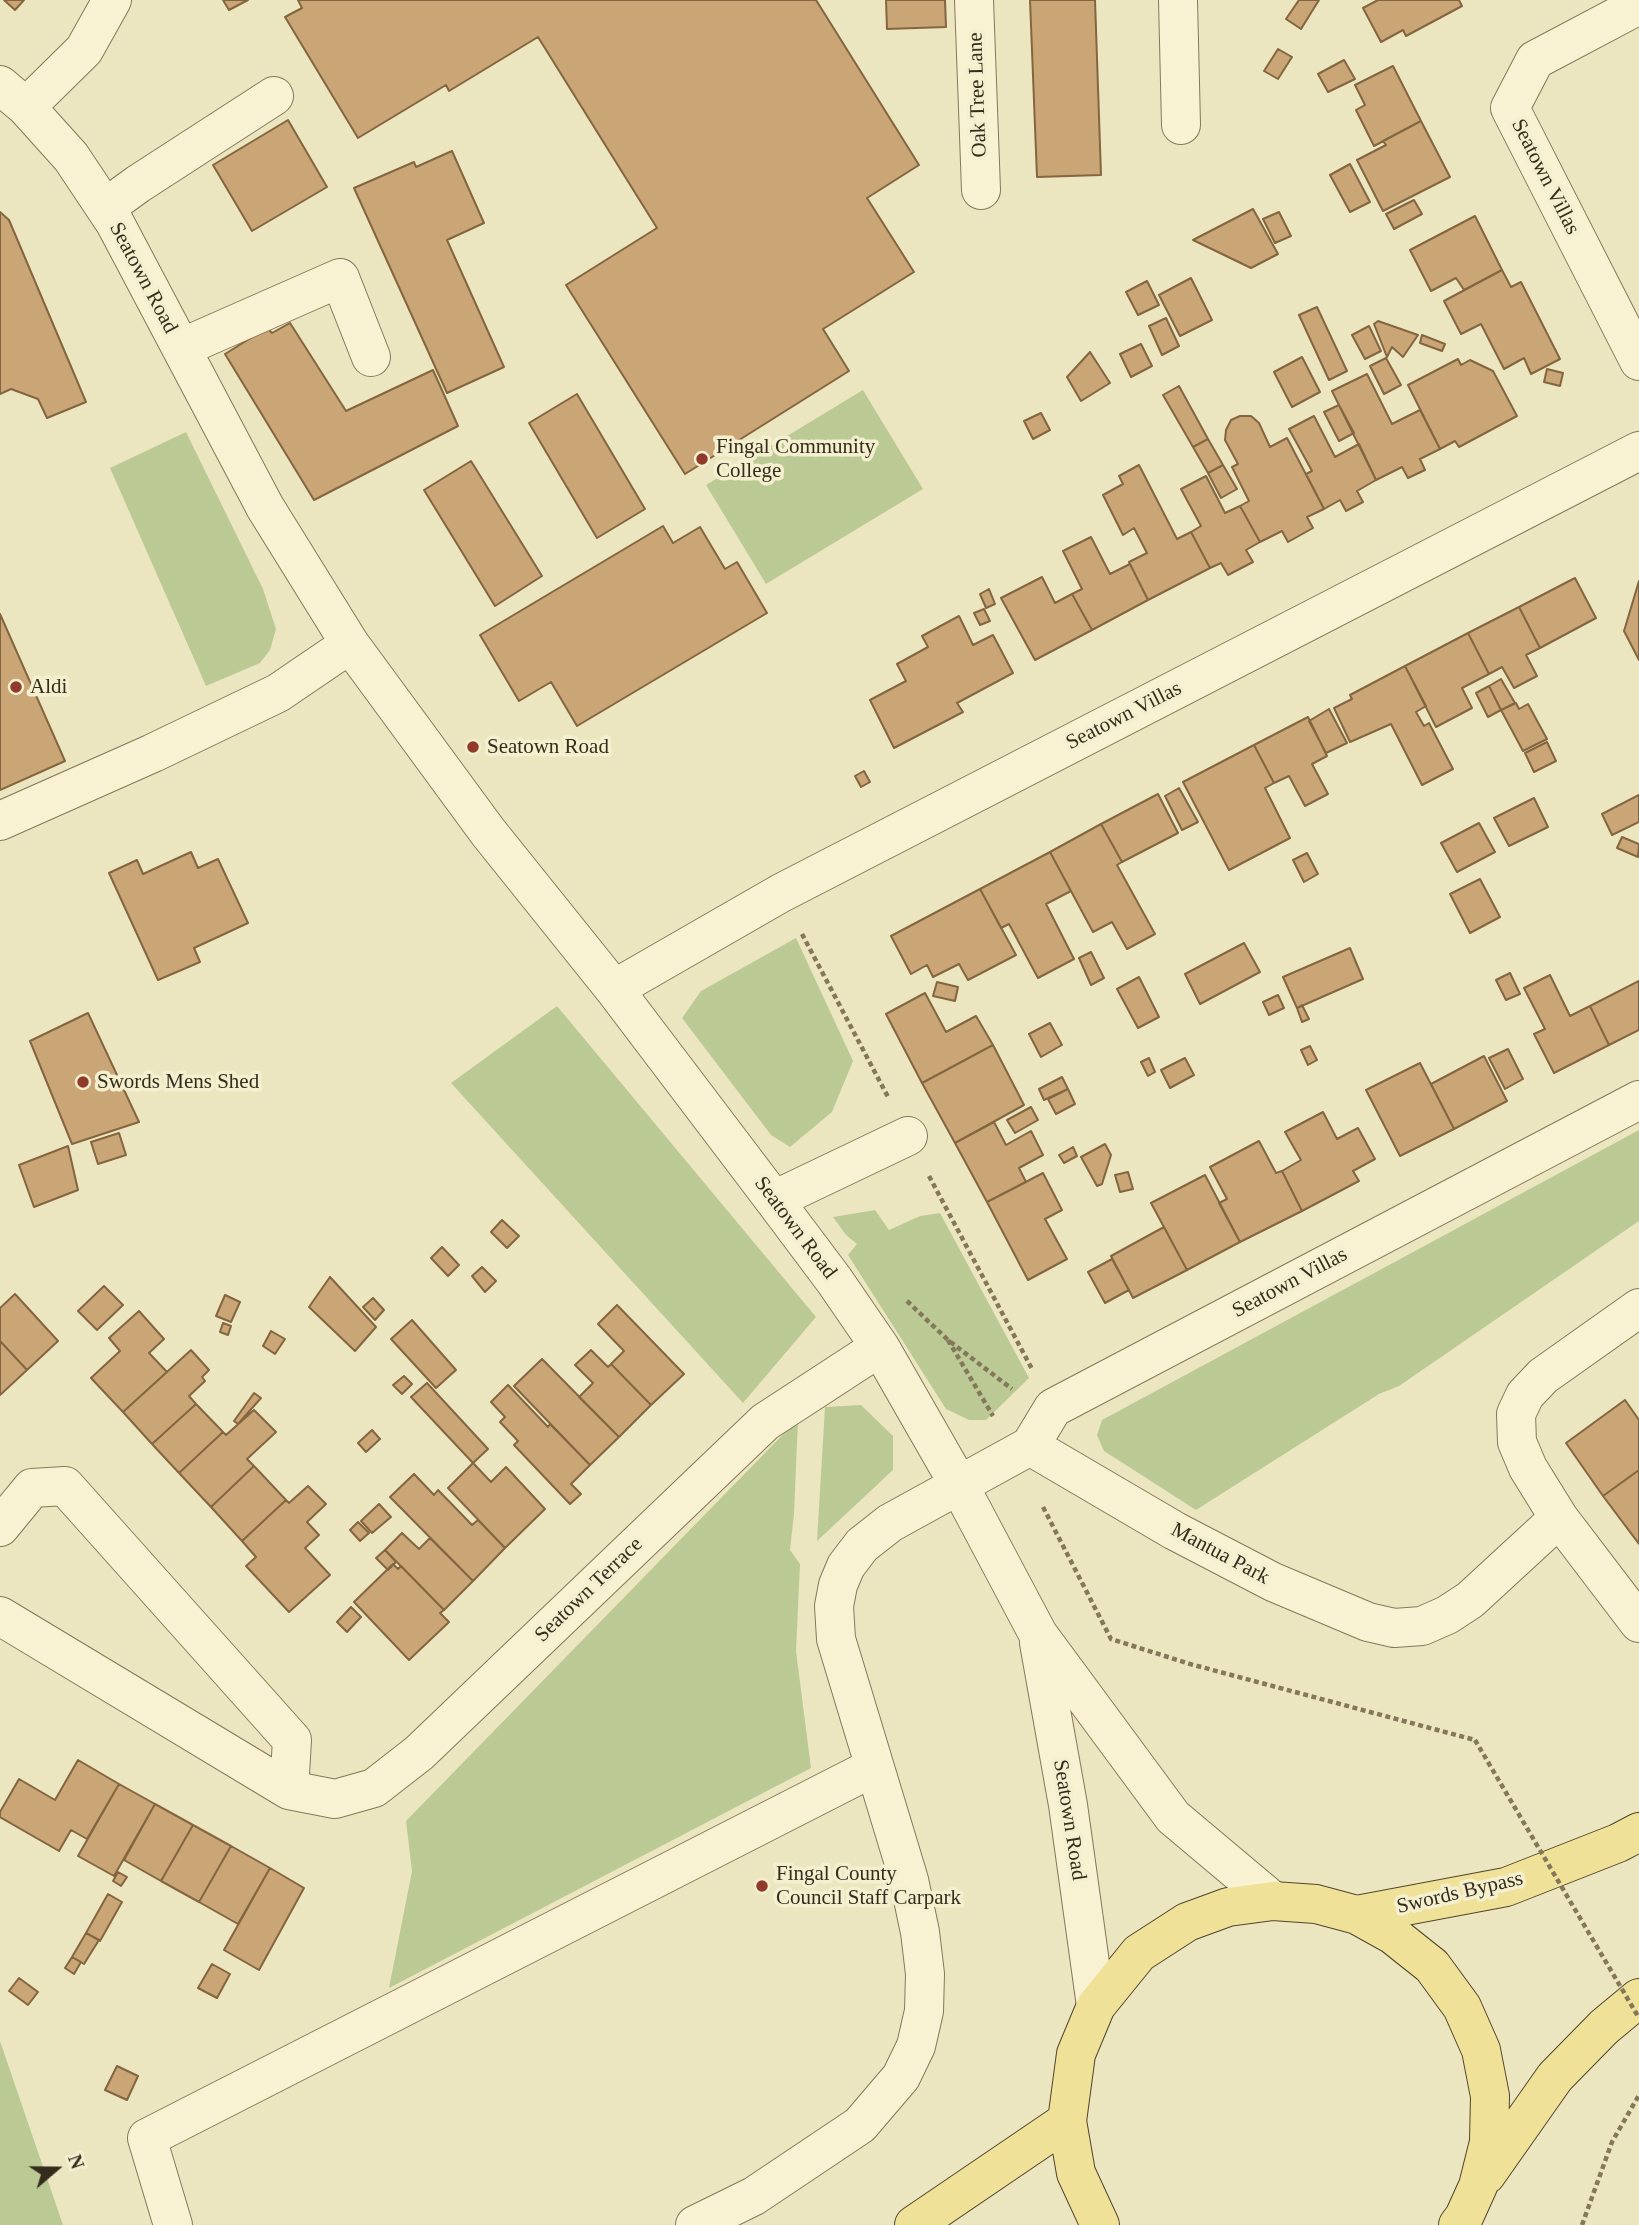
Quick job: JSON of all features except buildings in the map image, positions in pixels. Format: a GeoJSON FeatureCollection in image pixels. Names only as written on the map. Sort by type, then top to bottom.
{"type":"FeatureCollection","features":[{"type":"Feature","properties":{"kind":"main road","name":"Swords Bypass"},"geometry":{"type":"LineString","coordinates":[[1357,1916],[1506,1887],[1618,1843],[1639,1832]]}},
{"type":"Feature","properties":{"kind":"main road"},"geometry":{"type":"LineString","coordinates":[[1100,2225],[1076,2173],[1068,2121],[1076,2054],[1096,2006],[1139,1953],[1187,1922],[1228,1907],[1273,1901],[1316,1904],[1357,1916],[1393,1935],[1432,1966],[1462,2007],[1481,2050],[1490,2096],[1489,2142],[1478,2186]]}},
{"type":"Feature","properties":{"kind":"main road"},"geometry":{"type":"LineString","coordinates":[[1458,2225],[1478,2186],[1555,2077],[1604,2027],[1639,1998]]}},
{"type":"Feature","properties":{"kind":"main road"},"geometry":{"type":"LineString","coordinates":[[914,2225],[1068,2121]]}},
{"type":"Feature","properties":{"kind":"street"},"geometry":{"type":"LineString","coordinates":[[13,96],[84,50],[112,0]]}},
{"type":"Feature","properties":{"kind":"street","name":"Oak Tree Lane"},"geometry":{"type":"LineString","coordinates":[[974,0],[981,190]]}},
{"type":"Feature","properties":{"kind":"street"},"geometry":{"type":"LineString","coordinates":[[1178,0],[1181,125]]}},
{"type":"Feature","properties":{"kind":"street","name":"Seatown Villas"},"geometry":{"type":"LineString","coordinates":[[1639,5],[1535,60],[1510,108],[1639,361]]}},
{"type":"Feature","properties":{"kind":"street","name":"Seatown Road"},"geometry":{"type":"LineString","coordinates":[[13,96],[71,157],[105,208],[265,506],[349,644],[488,832],[614,989],[774,1200],[880,1347],[959,1485],[1038,1634],[1173,1817],[1273,1901]]}},
{"type":"Feature","properties":{"kind":"street"},"geometry":{"type":"LineString","coordinates":[[105,208],[274,96]]}},
{"type":"Feature","properties":{"kind":"street"},"geometry":{"type":"LineString","coordinates":[[181,348],[340,278],[372,357]]}},
{"type":"Feature","properties":{"kind":"street","name":"Seatown Villas"},"geometry":{"type":"LineString","coordinates":[[614,989],[781,893],[1639,451]]}},
{"type":"Feature","properties":{"kind":"street"},"geometry":{"type":"LineString","coordinates":[[0,821],[153,753],[278,693],[349,644]]}},
{"type":"Feature","properties":{"kind":"street","name":"Seatown Villas"},"geometry":{"type":"LineString","coordinates":[[1023,1450],[1053,1408],[1639,1100]]}},
{"type":"Feature","properties":{"kind":"street"},"geometry":{"type":"LineString","coordinates":[[774,1200],[908,1136]]}},
{"type":"Feature","properties":{"kind":"street"},"geometry":{"type":"LineString","coordinates":[[1639,1307],[1543,1376],[1525,1395],[1516,1414],[1517,1442],[1528,1468],[1559,1518],[1639,1623]]}},
{"type":"Feature","properties":{"kind":"street","name":"Seatown Terrace"},"geometry":{"type":"LineString","coordinates":[[0,1616],[289,1790],[335,1799],[374,1788],[419,1753],[765,1422],[880,1347]]}},
{"type":"Feature","properties":{"kind":"street"},"geometry":{"type":"LineString","coordinates":[[695,2225],[754,2196],[860,2125],[901,2077],[916,2046],[924,2011],[925,1974],[920,1932],[909,1880],[836,1639],[834,1606],[846,1566],[862,1545],[890,1523],[1023,1450]]}},
{"type":"Feature","properties":{"kind":"street","name":"Mantua Park"},"geometry":{"type":"LineString","coordinates":[[1023,1450],[1273,1582],[1368,1622],[1394,1628],[1422,1626],[1471,1600],[1559,1518]]}},
{"type":"Feature","properties":{"kind":"street"},"geometry":{"type":"LineString","coordinates":[[0,1527],[32,1488],[65,1486],[292,1740],[289,1790]]}},
{"type":"Feature","properties":{"kind":"street","name":"Seatown Road"},"geometry":{"type":"LineString","coordinates":[[1038,1634],[1068,1805],[1096,2006]]}},
{"type":"Feature","properties":{"kind":"street"},"geometry":{"type":"LineString","coordinates":[[173,2225],[148,2138],[874,1767]]}},
{"type":"Feature","properties":{"kind":"path"},"geometry":{"type":"LineString","coordinates":[[1007,1323],[1028,1362]]}},
{"type":"Feature","properties":{"kind":"path"},"geometry":{"type":"LineString","coordinates":[[948,1340],[1023,1450],[1111,1639],[1190,1664],[1475,1740],[1639,2018]]}},
{"type":"Feature","properties":{"kind":"path"},"geometry":{"type":"LineString","coordinates":[[1582,2225],[1612,2142],[1639,2095]]}},
{"type":"Feature","properties":{"kind":"green space"},"geometry":{"type":"Polygon","coordinates":[[[863,390],[923,489],[766,584],[706,485],[863,390]]]}},
{"type":"Feature","properties":{"kind":"green space"},"geometry":{"type":"Polygon","coordinates":[[[186,432],[263,589],[276,629],[270,650],[260,663],[206,686],[110,468],[186,432]]]}},
{"type":"Feature","properties":{"kind":"green space"},"geometry":{"type":"Polygon","coordinates":[[[796,938],[853,1061],[832,1112],[790,1147],[771,1135],[682,1018],[701,991],[796,938]]]}},
{"type":"Feature","properties":{"kind":"green space"},"geometry":{"type":"Polygon","coordinates":[[[557,1006],[816,1317],[743,1403],[451,1083],[557,1006]]]}},
{"type":"Feature","properties":{"kind":"green space"},"geometry":{"type":"Polygon","coordinates":[[[1639,1130],[1639,1221],[1399,1386],[1379,1394],[1196,1510],[1104,1451],[1097,1435],[1102,1420],[1639,1130]]]}},
{"type":"Feature","properties":{"kind":"green space"},"geometry":{"type":"Polygon","coordinates":[[[875,1210],[889,1230],[920,1216],[940,1213],[1029,1378],[986,1420],[969,1420],[946,1409],[848,1255],[857,1244],[846,1235],[833,1217],[875,1210]]]}},
{"type":"Feature","properties":{"kind":"green space"},"geometry":{"type":"Polygon","coordinates":[[[861,1405],[893,1436],[893,1470],[817,1541],[825,1407],[861,1405]]]}},
{"type":"Feature","properties":{"kind":"green space"},"geometry":{"type":"Polygon","coordinates":[[[798,1419],[790,1550],[800,1564],[796,1651],[811,1768],[389,1988],[412,1871],[406,1821],[798,1419]]]}},
{"type":"Feature","properties":{"kind":"green space"},"geometry":{"type":"Polygon","coordinates":[[[0,2041],[38,2152],[63,2225],[0,2225],[0,2041]]]}},
{"type":"Feature","properties":{"kind":"place","name":"Fingal Community College"},"geometry":{"type":"Point","coordinates":[702,459]}},
{"type":"Feature","properties":{"kind":"place","name":"Aldi"},"geometry":{"type":"Point","coordinates":[16,687]}},
{"type":"Feature","properties":{"kind":"place","name":"Seatown Road"},"geometry":{"type":"Point","coordinates":[473,747]}},
{"type":"Feature","properties":{"kind":"place","name":"Swords Mens Shed"},"geometry":{"type":"Point","coordinates":[83,1082]}},
{"type":"Feature","properties":{"kind":"place","name":"Fingal County Council Staff Carpark"},"geometry":{"type":"Point","coordinates":[762,1886]}}]}
